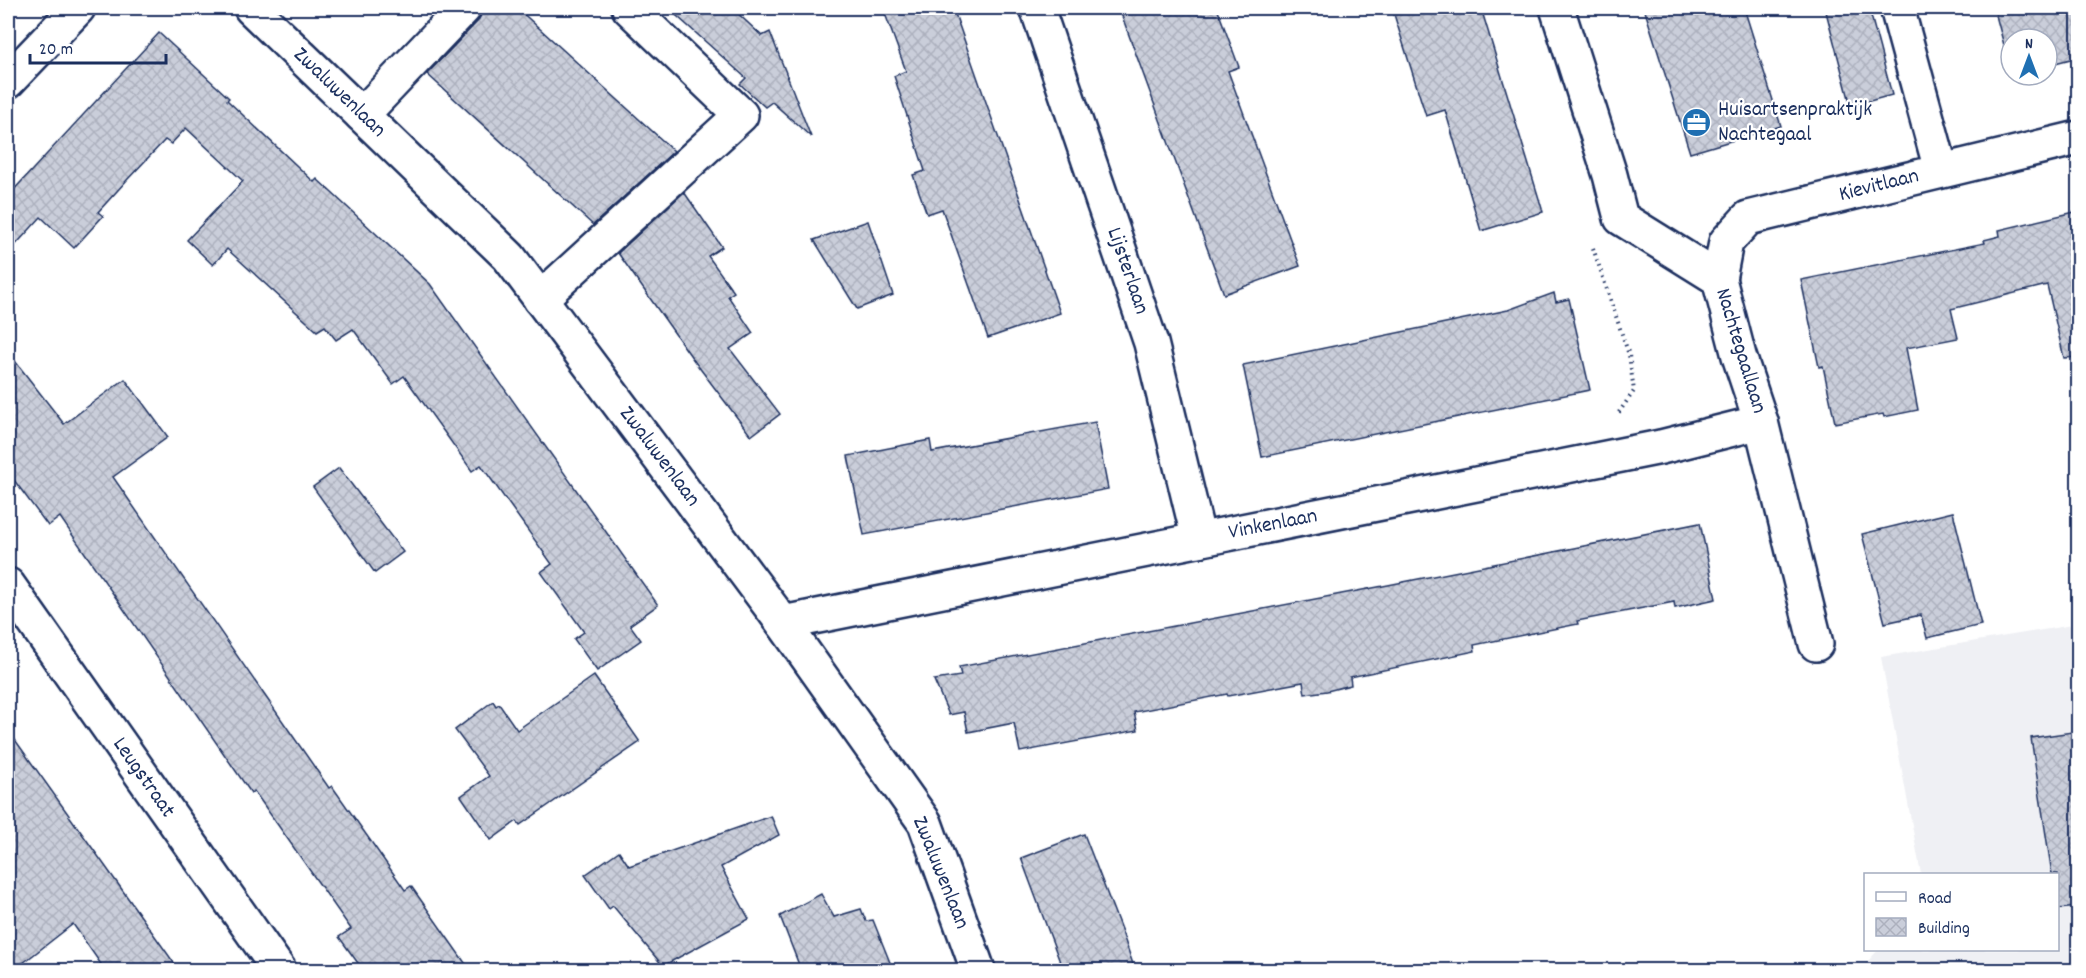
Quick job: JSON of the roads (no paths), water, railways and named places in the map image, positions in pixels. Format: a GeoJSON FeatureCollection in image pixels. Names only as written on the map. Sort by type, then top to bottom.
{"type":"FeatureCollection","features":[{"type":"Feature","properties":{"kind":"street"},"geometry":{"type":"LineString","coordinates":[[8,81],[78,8]]}},
{"type":"Feature","properties":{"kind":"street","name":"Zwaluwenlaan"},"geometry":{"type":"LineString","coordinates":[[251,8],[509,257],[540,298],[783,623],[925,823],[978,970]]}},
{"type":"Feature","properties":{"kind":"street"},"geometry":{"type":"LineString","coordinates":[[362,115],[464,8]]}},
{"type":"Feature","properties":{"kind":"street"},"geometry":{"type":"LineString","coordinates":[[540,298],[741,115],[629,8]]}},
{"type":"Feature","properties":{"kind":"street","name":"Lijsterlaan"},"geometry":{"type":"LineString","coordinates":[[1037,8],[1151,343],[1199,540]]}},
{"type":"Feature","properties":{"kind":"street","name":"Nachtegaallaan"},"geometry":{"type":"LineString","coordinates":[[1557,8],[1621,218],[1719,279],[1739,356],[1761,422],[1816,644]]}},
{"type":"Feature","properties":{"kind":"street"},"geometry":{"type":"LineString","coordinates":[[1897,8],[1941,170]]}},
{"type":"Feature","properties":{"kind":"street","name":"Kievitlaan"},"geometry":{"type":"LineString","coordinates":[[1719,279],[1726,242],[1748,218],[2079,138]]}},
{"type":"Feature","properties":{"kind":"street","name":"Vinkenlaan"},"geometry":{"type":"LineString","coordinates":[[783,623],[1661,447],[1761,422]]}},
{"type":"Feature","properties":{"kind":"street","name":"Leugstraat"},"geometry":{"type":"LineString","coordinates":[[8,585],[279,970]]}},
{"type":"Feature","properties":{"kind":"place","name":"Huisartsenpraktijk Nachtegaal"},"geometry":{"type":"Point","coordinates":[1697,123]}}]}
